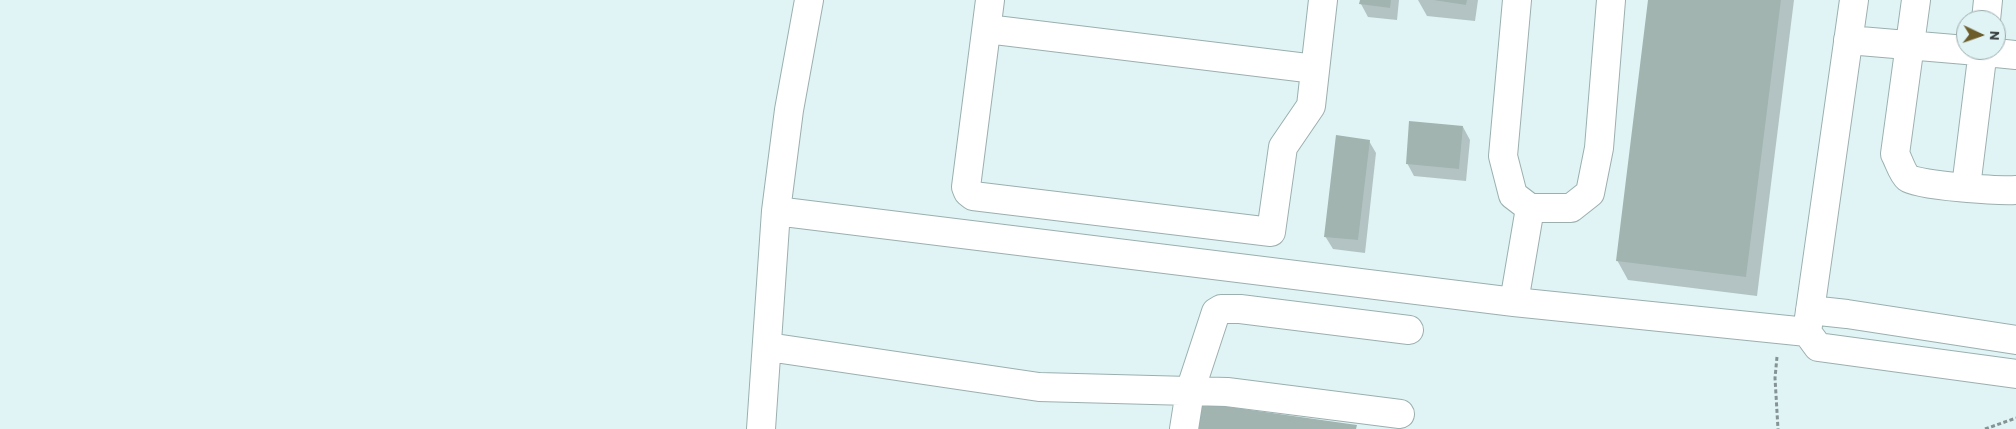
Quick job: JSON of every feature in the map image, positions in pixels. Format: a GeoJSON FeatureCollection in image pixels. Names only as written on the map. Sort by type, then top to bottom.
{"type":"FeatureCollection","features":[{"type":"Feature","properties":{"kind":"lane"},"geometry":{"type":"LineString","coordinates":[[761,429],[776,211],[789,110],[809,0]]}},
{"type":"Feature","properties":{"kind":"lane"},"geometry":{"type":"LineString","coordinates":[[990,0],[966,187],[968,192],[974,196],[1272,232],[1283,147],[1311,106],[1323,0]]}},
{"type":"Feature","properties":{"kind":"lane"},"geometry":{"type":"LineString","coordinates":[[1516,0],[1503,156],[1513,195],[1530,208],[1571,208],[1590,193],[1599,148],[1611,0]]}},
{"type":"Feature","properties":{"kind":"lane"},"geometry":{"type":"LineString","coordinates":[[1854,0],[1809,321],[1818,347],[2016,374]]}},
{"type":"Feature","properties":{"kind":"lane"},"geometry":{"type":"LineString","coordinates":[[1916,0],[1896,154],[1901,168],[1908,178],[1926,184],[2016,190]]}},
{"type":"Feature","properties":{"kind":"lane"},"geometry":{"type":"LineString","coordinates":[[987,29],[1315,69]]}},
{"type":"Feature","properties":{"kind":"lane"},"geometry":{"type":"LineString","coordinates":[[1848,40],[1956,49]]}},
{"type":"Feature","properties":{"kind":"lane"},"geometry":{"type":"LineString","coordinates":[[1966,187],[1973,60]]}},
{"type":"Feature","properties":{"kind":"lane"},"geometry":{"type":"LineString","coordinates":[[1514,302],[1530,208]]}},
{"type":"Feature","properties":{"kind":"lane"},"geometry":{"type":"LineString","coordinates":[[776,211],[1514,302],[1780,329],[1847,314],[2016,340]]}},
{"type":"Feature","properties":{"kind":"lane"},"geometry":{"type":"LineString","coordinates":[[1184,429],[1190,391],[1216,312],[1221,308],[1409,330]]}},
{"type":"Feature","properties":{"kind":"lane"},"geometry":{"type":"LineString","coordinates":[[768,347],[1039,387],[1227,392],[1400,414]]}},
{"type":"Feature","properties":{"kind":"path"},"geometry":{"type":"LineString","coordinates":[[1778,429],[1775,378],[1780,329]]}},
{"type":"Feature","properties":{"kind":"path"},"geometry":{"type":"LineString","coordinates":[[1985,429],[2016,418]]}},
{"type":"Feature","properties":{"kind":"building"},"geometry":{"type":"Polygon","coordinates":[[[1360,0],[1391,0],[1390,8],[1359,4],[1360,0]]]}},
{"type":"Feature","properties":{"kind":"building"},"geometry":{"type":"Polygon","coordinates":[[[1433,0],[1467,0],[1466,5],[1433,0]]]}},
{"type":"Feature","properties":{"kind":"building"},"geometry":{"type":"Polygon","coordinates":[[[1648,0],[1781,0],[1746,277],[1616,261],[1648,0]]]}},
{"type":"Feature","properties":{"kind":"building"},"geometry":{"type":"Polygon","coordinates":[[[1409,121],[1463,126],[1459,169],[1406,164],[1409,121]]]}},
{"type":"Feature","properties":{"kind":"building"},"geometry":{"type":"Polygon","coordinates":[[[1336,135],[1370,140],[1358,240],[1324,237],[1336,135]]]}},
{"type":"Feature","properties":{"kind":"building"},"geometry":{"type":"Polygon","coordinates":[[[1194,402],[1357,425],[1356,429],[1191,429],[1194,402]]]}}]}
